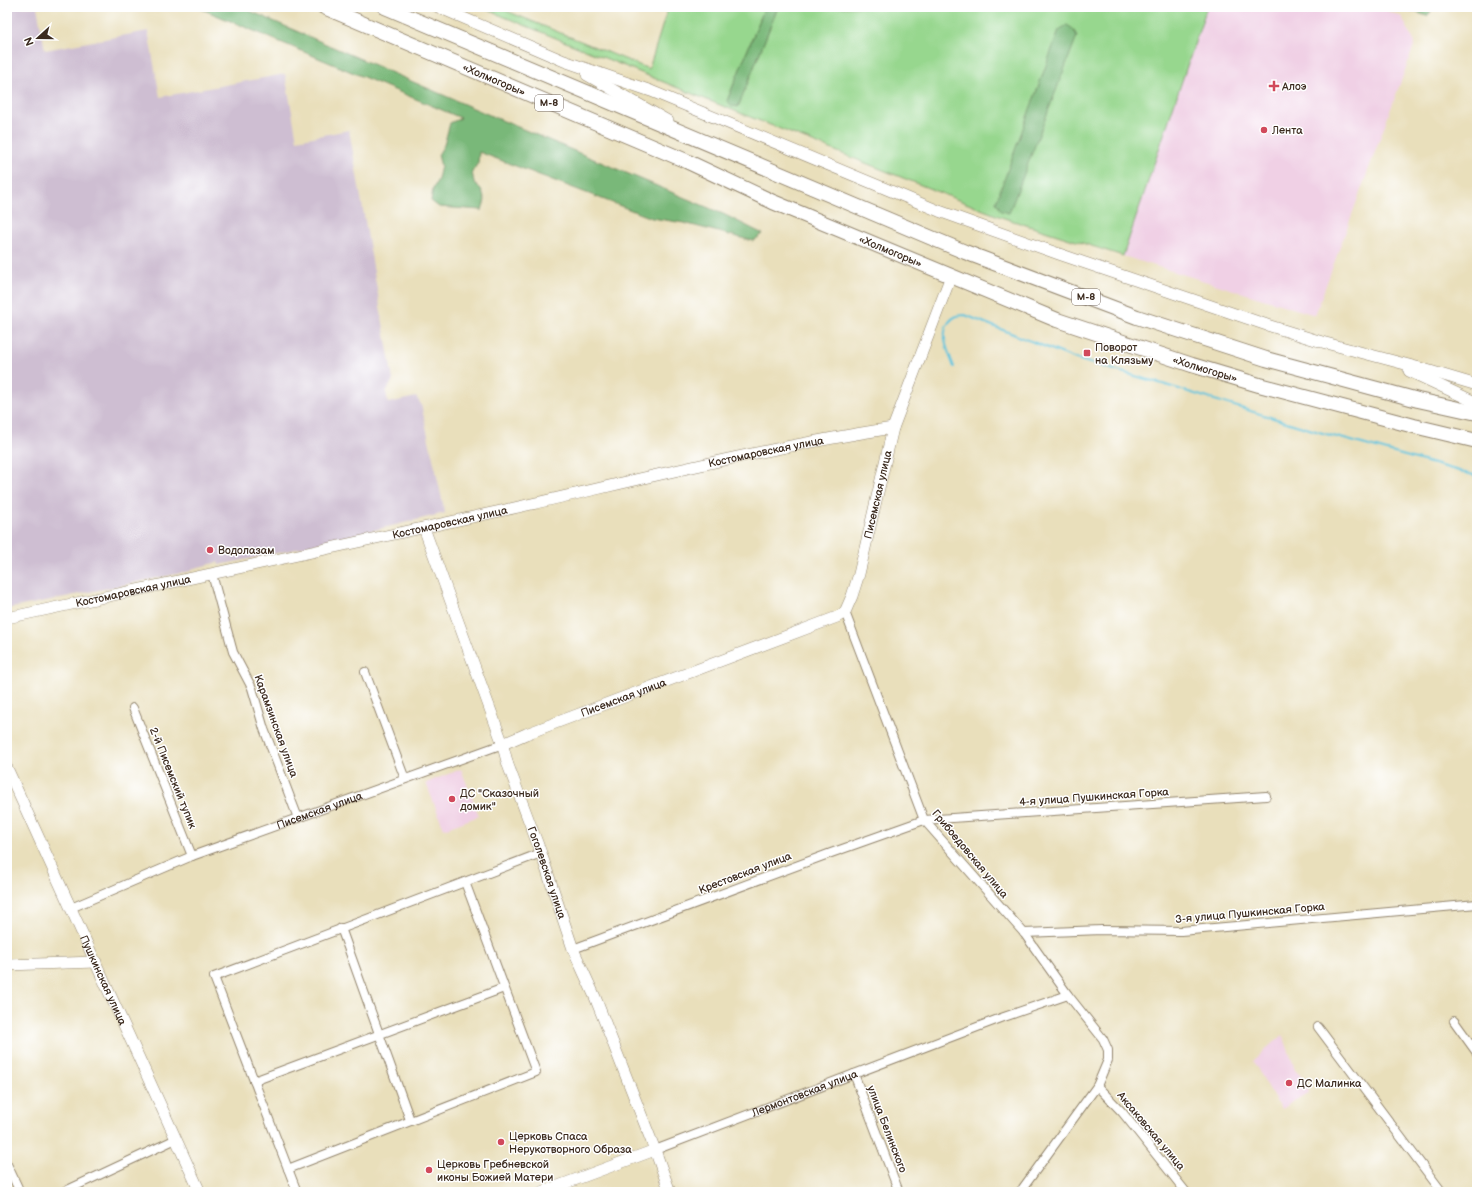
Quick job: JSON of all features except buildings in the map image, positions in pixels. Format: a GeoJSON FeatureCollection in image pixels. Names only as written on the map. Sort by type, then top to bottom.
{"type":"FeatureCollection","features":[{"type":"Feature","properties":{"kind":"highway","name":"«Холмогоры»"},"geometry":{"type":"LineString","coordinates":[[324,7],[684,160],[772,202],[1057,320],[1192,365],[1266,387],[1477,441]]}},
{"type":"Feature","properties":{"kind":"highway","name":"М-8"},"geometry":{"type":"LineString","coordinates":[[384,7],[966,252],[1137,317],[1266,359],[1418,400],[1477,413]]}},
{"type":"Feature","properties":{"kind":"street"},"geometry":{"type":"LineString","coordinates":[[438,7],[564,62],[651,91],[939,211],[1059,254],[1267,325],[1477,386]]}},
{"type":"Feature","properties":{"kind":"street"},"geometry":{"type":"LineString","coordinates":[[564,62],[709,144]]}},
{"type":"Feature","properties":{"kind":"street","name":"Писемская улица"},"geometry":{"type":"LineString","coordinates":[[71,908],[192,856],[502,744],[837,617],[845,612],[852,596],[858,574],[893,428],[951,276]]}},
{"type":"Feature","properties":{"kind":"street"},"geometry":{"type":"LineString","coordinates":[[1383,359],[1477,402]]}},
{"type":"Feature","properties":{"kind":"street","name":"Костомаровская улица"},"geometry":{"type":"LineString","coordinates":[[7,618],[424,528],[678,470],[839,437],[893,428]]}},
{"type":"Feature","properties":{"kind":"street"},"geometry":{"type":"LineString","coordinates":[[1442,432],[1477,447]]}},
{"type":"Feature","properties":{"kind":"street","name":"Гоголевская улица"},"geometry":{"type":"LineString","coordinates":[[424,528],[502,744],[508,765],[541,853],[573,949],[595,997],[670,1192]]}},
{"type":"Feature","properties":{"kind":"street","name":"Карамзинская улица"},"geometry":{"type":"LineString","coordinates":[[212,574],[233,652],[252,688],[264,729],[298,818]]}},
{"type":"Feature","properties":{"kind":"street","name":"Грибоедовская улица"},"geometry":{"type":"LineString","coordinates":[[845,612],[924,820],[1024,933],[1103,1039],[1108,1050],[1108,1060],[1097,1086]]}},
{"type":"Feature","properties":{"kind":"street"},"geometry":{"type":"LineString","coordinates":[[365,672],[405,779]]}},
{"type":"Feature","properties":{"kind":"street","name":"2-й Писемский тупик"},"geometry":{"type":"LineString","coordinates":[[133,708],[192,856]]}},
{"type":"Feature","properties":{"kind":"street","name":"Пушкинская улица"},"geometry":{"type":"LineString","coordinates":[[7,768],[200,1192]]}},
{"type":"Feature","properties":{"kind":"street","name":"4-я улица Пушкинская Горка"},"geometry":{"type":"LineString","coordinates":[[924,820],[1266,796]]}},
{"type":"Feature","properties":{"kind":"street","name":"Крестовская улица"},"geometry":{"type":"LineString","coordinates":[[573,949],[924,820]]}},
{"type":"Feature","properties":{"kind":"street"},"geometry":{"type":"LineString","coordinates":[[297,1192],[214,977],[541,853]]}},
{"type":"Feature","properties":{"kind":"street"},"geometry":{"type":"LineString","coordinates":[[288,1169],[536,1072],[465,882]]}},
{"type":"Feature","properties":{"kind":"street","name":"3-я улица Пушкинская Горка"},"geometry":{"type":"LineString","coordinates":[[1024,933],[1102,930],[1181,931],[1477,904]]}},
{"type":"Feature","properties":{"kind":"street"},"geometry":{"type":"LineString","coordinates":[[341,928],[410,1120]]}},
{"type":"Feature","properties":{"kind":"street"},"geometry":{"type":"LineString","coordinates":[[7,965],[96,962]]}},
{"type":"Feature","properties":{"kind":"street"},"geometry":{"type":"LineString","coordinates":[[254,1081],[504,988]]}},
{"type":"Feature","properties":{"kind":"street","name":"Лермонтовская улица"},"geometry":{"type":"LineString","coordinates":[[542,1192],[1068,994]]}},
{"type":"Feature","properties":{"kind":"street"},"geometry":{"type":"LineString","coordinates":[[1454,1022],[1477,1053]]}},
{"type":"Feature","properties":{"kind":"street"},"geometry":{"type":"LineString","coordinates":[[1318,1027],[1442,1192]]}},
{"type":"Feature","properties":{"kind":"street","name":"улица Белинского"},"geometry":{"type":"LineString","coordinates":[[854,1074],[899,1192]]}},
{"type":"Feature","properties":{"kind":"street"},"geometry":{"type":"LineString","coordinates":[[1020,1192],[1097,1086]]}},
{"type":"Feature","properties":{"kind":"street","name":"Аксаковская улица"},"geometry":{"type":"LineString","coordinates":[[1097,1086],[1122,1112],[1186,1192]]}},
{"type":"Feature","properties":{"kind":"street"},"geometry":{"type":"LineString","coordinates":[[63,1192],[176,1139]]}},
{"type":"Feature","properties":{"kind":"street"},"geometry":{"type":"LineString","coordinates":[[7,1164],[20,1192]]}},
{"type":"Feature","properties":{"kind":"shaded area"},"geometry":{"type":"Polygon","coordinates":[[[7,7],[37,7],[45,50],[148,31],[160,97],[285,74],[297,140],[349,130],[393,380],[386,392],[388,403],[416,397],[421,404],[445,513],[292,550],[219,565],[218,562],[191,569],[191,571],[7,609],[7,7]]]}},
{"type":"Feature","properties":{"kind":"shaded area"},"geometry":{"type":"Polygon","coordinates":[[[1207,7],[1378,7],[1402,17],[1415,43],[1315,315],[1123,256],[1207,7]]]}},
{"type":"Feature","properties":{"kind":"shaded area","name":"ДС \"Сказочный домик\""},"geometry":{"type":"Polygon","coordinates":[[[461,769],[479,816],[444,829],[426,783],[461,769]]]}},
{"type":"Feature","properties":{"kind":"shaded area"},"geometry":{"type":"Polygon","coordinates":[[[1283,1035],[1295,1069],[1304,1080],[1309,1092],[1281,1109],[1253,1061],[1283,1035]]]}},
{"type":"Feature","properties":{"kind":"green space"},"geometry":{"type":"Polygon","coordinates":[[[197,7],[241,7],[473,108],[723,214],[763,234],[753,241],[684,223],[652,218],[479,152],[478,163],[472,172],[474,182],[481,189],[485,200],[482,210],[439,207],[431,201],[433,189],[438,179],[441,166],[438,155],[444,145],[450,123],[461,118],[197,7]]]}},
{"type":"Feature","properties":{"kind":"green space"},"geometry":{"type":"Polygon","coordinates":[[[480,7],[497,7],[649,69],[668,7],[765,7],[727,101],[738,107],[778,7],[1207,7],[1123,256],[1001,217],[705,99],[480,7]]]}},
{"type":"Feature","properties":{"kind":"green space"},"geometry":{"type":"Polygon","coordinates":[[[765,7],[778,7],[738,107],[732,106],[727,101],[765,7]]]}},
{"type":"Feature","properties":{"kind":"green space"},"geometry":{"type":"Polygon","coordinates":[[[1400,7],[1436,7],[1427,16],[1400,7]]]}},
{"type":"Feature","properties":{"kind":"green space"},"geometry":{"type":"Polygon","coordinates":[[[1067,25],[1073,29],[1077,36],[1009,213],[1001,211],[996,202],[1059,30],[1067,25]]]}},
{"type":"Feature","properties":{"kind":"waterway"},"geometry":{"type":"LineString","coordinates":[[954,367],[946,344],[946,327],[954,317],[965,315],[1076,359],[1319,432],[1477,476]]}},
{"type":"Feature","properties":{"kind":"place","name":"Алоэ"},"geometry":{"type":"Point","coordinates":[1274,86]}},
{"type":"Feature","properties":{"kind":"place","name":"Лента"},"geometry":{"type":"Point","coordinates":[1264,130]}},
{"type":"Feature","properties":{"kind":"place","name":"Поворот на Клязьму"},"geometry":{"type":"Point","coordinates":[1087,353]}},
{"type":"Feature","properties":{"kind":"place","name":"Водолазам"},"geometry":{"type":"Point","coordinates":[210,550]}},
{"type":"Feature","properties":{"kind":"place","name":"ДС \"Сказочный домик\""},"geometry":{"type":"Point","coordinates":[452,799]}},
{"type":"Feature","properties":{"kind":"place","name":"ДС Малинка"},"geometry":{"type":"Point","coordinates":[1289,1083]}},
{"type":"Feature","properties":{"kind":"place","name":"Церковь Спаса Нерукотворного Образа"},"geometry":{"type":"Point","coordinates":[501,1142]}},
{"type":"Feature","properties":{"kind":"place","name":"Церковь Гребневской иконы Божией Матери"},"geometry":{"type":"Point","coordinates":[429,1170]}}]}
